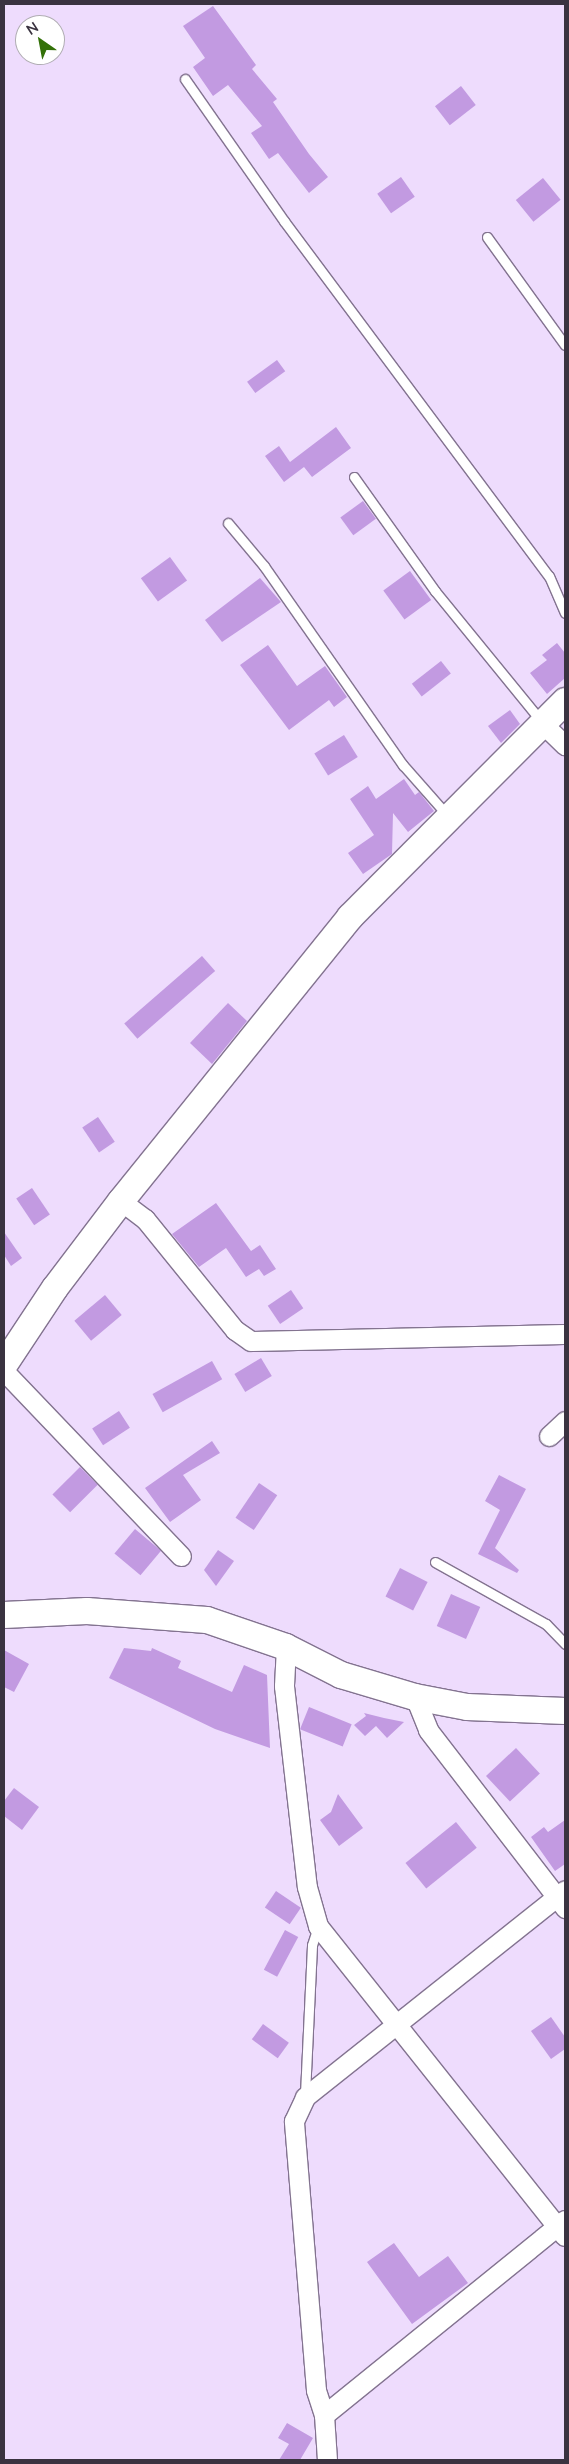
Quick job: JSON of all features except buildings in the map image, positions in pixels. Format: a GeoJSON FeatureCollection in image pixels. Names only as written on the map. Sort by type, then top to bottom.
{"type":"FeatureCollection","features":[{"type":"Feature","properties":{"kind":"street"},"geometry":{"type":"LineString","coordinates":[[4,1365],[55,1288],[121,1201],[350,917],[544,725],[565,701]]}},
{"type":"Feature","properties":{"kind":"street"},"geometry":{"type":"LineString","coordinates":[[544,725],[565,745]]}},
{"type":"Feature","properties":{"kind":"street"},"geometry":{"type":"LineString","coordinates":[[121,1201],[145,1219],[235,1330],[251,1340],[565,1334]]}},
{"type":"Feature","properties":{"kind":"street"},"geometry":{"type":"LineString","coordinates":[[4,1371],[181,1556]]}},
{"type":"Feature","properties":{"kind":"street"},"geometry":{"type":"LineString","coordinates":[[549,1436],[565,1421]]}},
{"type":"Feature","properties":{"kind":"street"},"geometry":{"type":"LineString","coordinates":[[4,1615],[87,1611],[207,1620],[286,1647],[341,1675],[415,1697],[467,1707],[565,1711]]}},
{"type":"Feature","properties":{"kind":"street"},"geometry":{"type":"LineString","coordinates":[[286,1647],[285,1696],[307,1887],[318,1926],[563,2227],[324,2415]]}},
{"type":"Feature","properties":{"kind":"street"},"geometry":{"type":"LineString","coordinates":[[326,2460],[324,2415],[316,2390],[294,2121],[305,2097],[562,1898],[428,1730],[415,1697]]}},
{"type":"Feature","properties":{"kind":"lane"},"geometry":{"type":"LineString","coordinates":[[185,79],[284,220],[549,576],[565,613]]}},
{"type":"Feature","properties":{"kind":"lane"},"geometry":{"type":"LineString","coordinates":[[487,237],[565,345]]}},
{"type":"Feature","properties":{"kind":"lane"},"geometry":{"type":"LineString","coordinates":[[354,477],[434,591],[544,725]]}},
{"type":"Feature","properties":{"kind":"lane"},"geometry":{"type":"LineString","coordinates":[[228,523],[264,566],[404,766],[450,818]]}},
{"type":"Feature","properties":{"kind":"lane"},"geometry":{"type":"LineString","coordinates":[[435,1562],[546,1624],[565,1644]]}},
{"type":"Feature","properties":{"kind":"lane"},"geometry":{"type":"LineString","coordinates":[[305,2097],[312,1945],[318,1926]]}}]}
